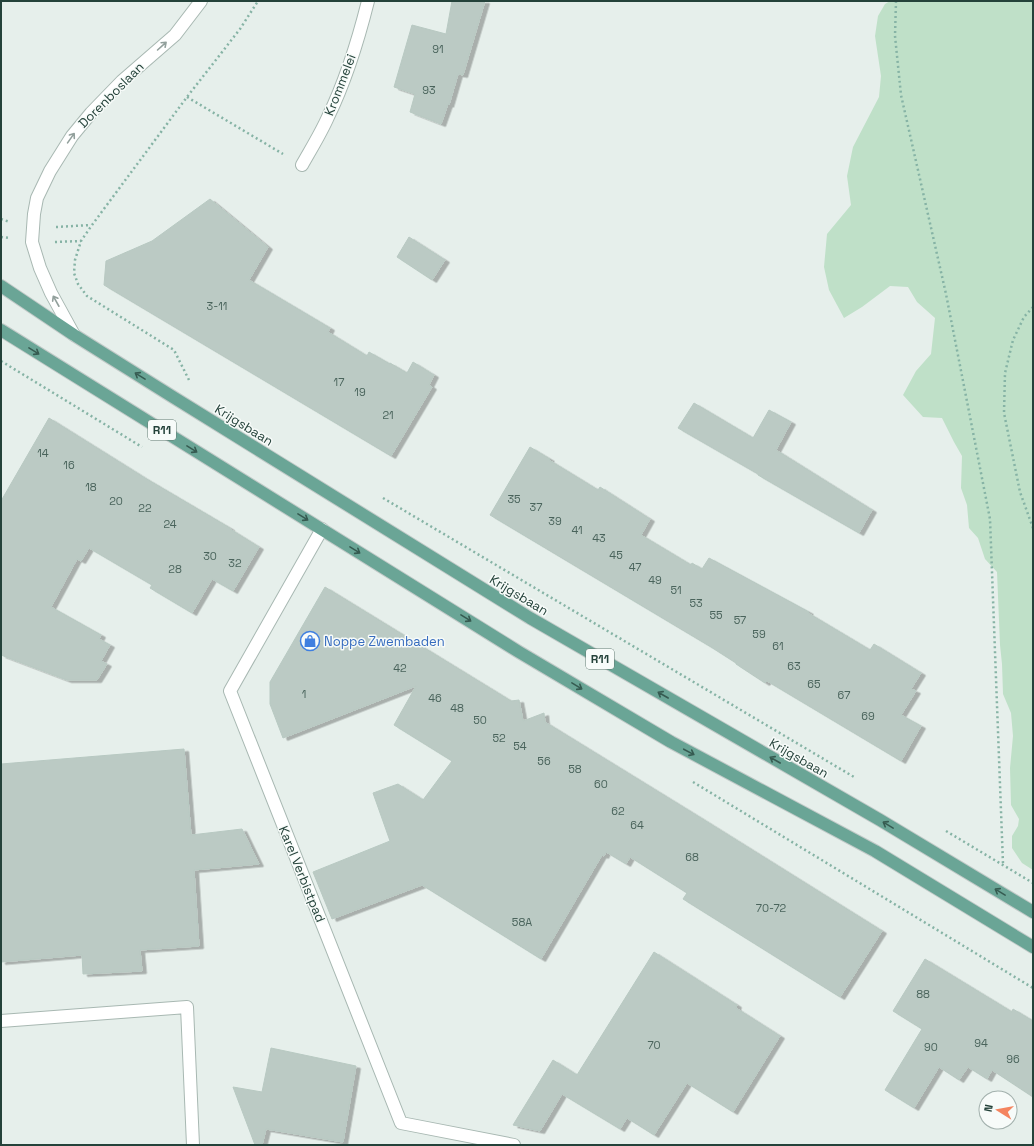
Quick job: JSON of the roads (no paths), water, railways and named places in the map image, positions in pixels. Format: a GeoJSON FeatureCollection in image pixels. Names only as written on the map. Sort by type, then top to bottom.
{"type":"FeatureCollection","features":[{"type":"Feature","properties":{"kind":"main road","name":"Krijgsbaan"},"geometry":{"type":"LineString","coordinates":[[1,286],[74,335],[530,618],[873,816],[1033,912]]}},
{"type":"Feature","properties":{"kind":"main road","name":"R11"},"geometry":{"type":"LineString","coordinates":[[1,330],[519,652],[671,742],[874,851],[1033,947]]}},
{"type":"Feature","properties":{"kind":"street","name":"Dorenboslaan"},"geometry":{"type":"LineString","coordinates":[[74,335],[51,293],[40,268],[32,242],[37,198],[50,171],[72,136],[91,112],[174,35],[201,1]]}},
{"type":"Feature","properties":{"kind":"street","name":"Krommelei"},"geometry":{"type":"LineString","coordinates":[[302,165],[328,118],[341,88],[356,46],[368,1]]}},
{"type":"Feature","properties":{"kind":"street","name":"Karel Verbistpad"},"geometry":{"type":"LineString","coordinates":[[322,529],[230,691],[401,1123],[514,1145]]}},
{"type":"Feature","properties":{"kind":"street"},"geometry":{"type":"LineString","coordinates":[[1,1021],[187,1007],[193,1145]]}},
{"type":"Feature","properties":{"kind":"place","name":"Noppe Zwembaden"},"geometry":{"type":"Point","coordinates":[310,641]}}]}
